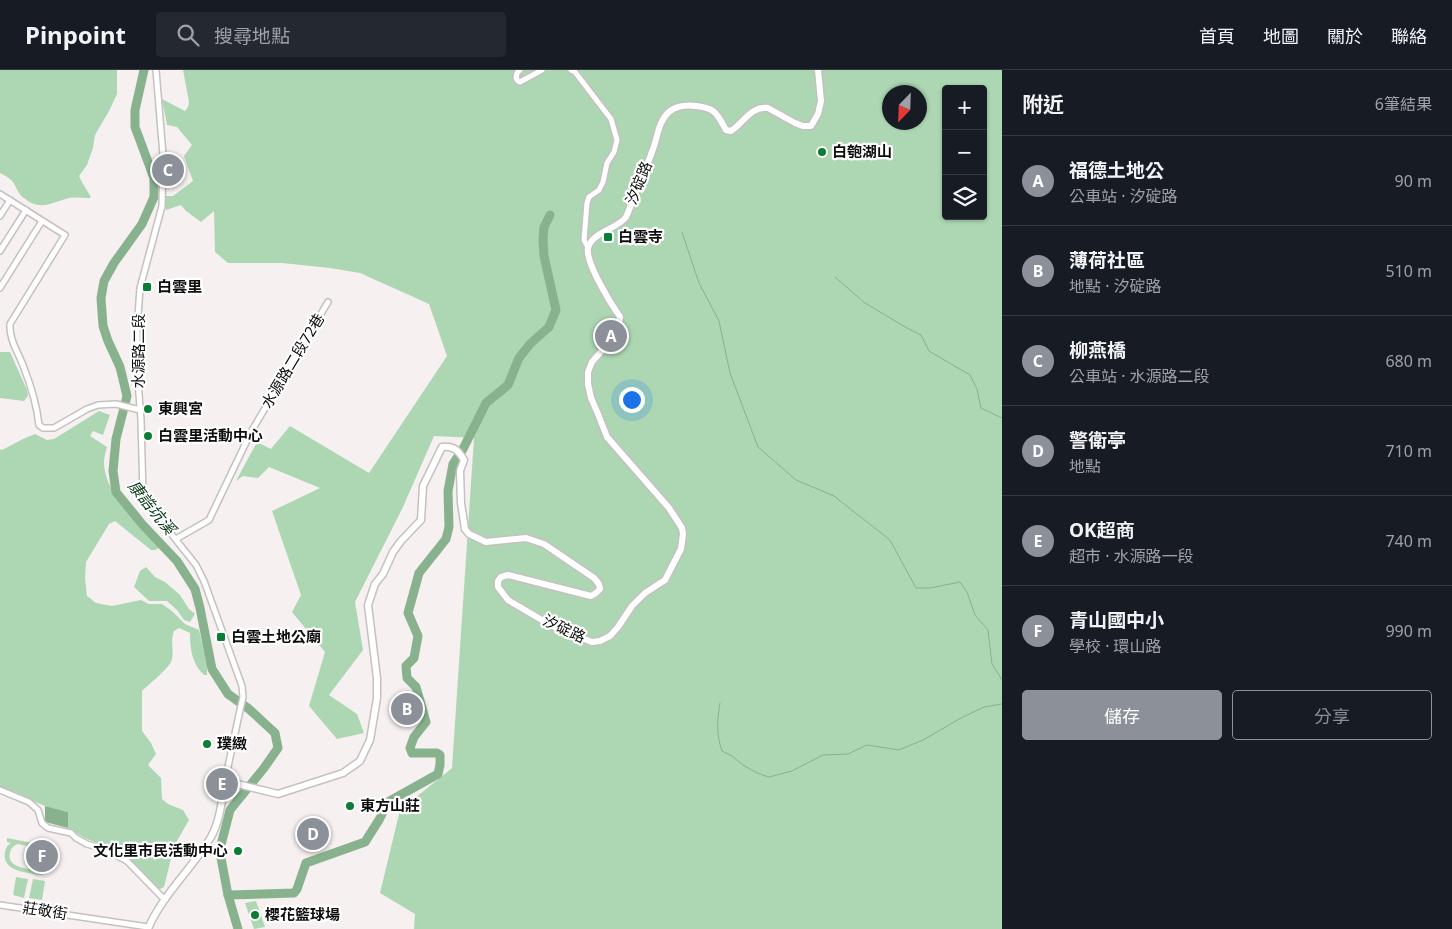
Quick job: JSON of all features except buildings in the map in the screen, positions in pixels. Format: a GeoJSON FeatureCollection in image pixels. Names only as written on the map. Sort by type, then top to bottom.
{"type":"FeatureCollection","features":[{"type":"Feature","properties":{"kind":"street","name":"水源路二段"},"geometry":{"type":"LineString","coordinates":[[156,70],[163,155],[162,206],[139,294],[137,330],[137,410],[142,420],[143,494],[149,506],[196,564],[242,686],[243,698],[225,781]]}},
{"type":"Feature","properties":{"kind":"street"},"geometry":{"type":"LineString","coordinates":[[520,70],[516,78],[520,82],[542,70]]}},
{"type":"Feature","properties":{"kind":"street"},"geometry":{"type":"LineString","coordinates":[[571,70],[575,72],[611,119],[616,140],[614,152],[607,163],[604,182],[599,190],[589,197],[587,203],[584,240],[588,248]]}},
{"type":"Feature","properties":{"kind":"street","name":"汐碇路"},"geometry":{"type":"LineString","coordinates":[[225,781],[278,794],[343,773],[360,762],[370,740],[377,698],[377,678],[368,604],[375,584],[383,574],[393,552],[421,520],[423,486],[442,446],[455,448],[464,460],[460,471],[461,503],[465,529],[469,534],[486,542],[526,538],[544,544],[594,578],[599,584],[600,589],[591,596],[508,575],[500,577],[498,587],[508,600],[552,626],[592,642],[600,641],[610,636],[632,606],[645,593],[665,580],[680,549],[682,528],[669,508],[607,438],[590,398],[588,372],[592,362],[619,324],[620,317],[594,272],[588,257],[588,248],[594,238],[625,218],[644,176],[656,132],[670,111],[685,104],[711,108],[726,130],[731,131],[752,111],[762,108],[768,108],[803,126],[811,126],[818,114],[821,101],[818,70]]}},
{"type":"Feature","properties":{"kind":"street"},"geometry":{"type":"LineString","coordinates":[[0,194],[65,235],[10,324],[11,339],[25,370],[38,414],[39,425],[43,428],[54,428],[98,405],[116,404],[137,410]]}},
{"type":"Feature","properties":{"kind":"street"},"geometry":{"type":"LineString","coordinates":[[0,216],[10,200]]}},
{"type":"Feature","properties":{"kind":"street"},"geometry":{"type":"LineString","coordinates":[[0,251],[26,210]]}},
{"type":"Feature","properties":{"kind":"street"},"geometry":{"type":"LineString","coordinates":[[0,288],[42,221]]}},
{"type":"Feature","properties":{"kind":"street","name":"水源路二段72巷"},"geometry":{"type":"LineString","coordinates":[[176,539],[209,520],[251,432],[328,302]]}},
{"type":"Feature","properties":{"kind":"street"},"geometry":{"type":"LineString","coordinates":[[148,928],[165,900],[211,836],[216,823],[225,781]]}},
{"type":"Feature","properties":{"kind":"street"},"geometry":{"type":"LineString","coordinates":[[0,790],[29,802],[38,810],[42,823],[48,828],[71,833],[87,844],[104,849],[127,861],[165,900]]}},
{"type":"Feature","properties":{"kind":"street","name":"莊敬街"},"geometry":{"type":"LineString","coordinates":[[0,904],[148,928]]}},
{"type":"Feature","properties":{"kind":"shaded area"},"geometry":{"type":"Polygon","coordinates":[[[0,70],[117,70],[117,94],[95,135],[87,165],[79,176],[91,197],[69,198],[46,205],[36,204],[22,196],[12,181],[0,173],[0,70]]]}},
{"type":"Feature","properties":{"kind":"shaded area"},"geometry":{"type":"Polygon","coordinates":[[[183,70],[1002,70],[1002,929],[414,929],[415,914],[380,893],[400,810],[452,768],[474,438],[434,436],[403,507],[355,602],[363,650],[329,695],[357,714],[364,733],[337,739],[309,706],[325,652],[292,612],[301,595],[272,511],[320,488],[269,467],[258,478],[243,476],[236,481],[257,442],[271,449],[290,426],[369,473],[447,356],[429,304],[360,273],[282,263],[228,263],[215,252],[214,211],[201,222],[181,205],[166,210],[164,196],[173,196],[193,181],[184,156],[192,145],[177,127],[167,125],[162,99],[185,111],[189,102],[183,70]]]}},
{"type":"Feature","properties":{"kind":"shaded area"},"geometry":{"type":"Polygon","coordinates":[[[0,352],[10,352],[27,390],[28,396],[24,401],[0,398],[0,352]]]}},
{"type":"Feature","properties":{"kind":"shaded area"},"geometry":{"type":"Polygon","coordinates":[[[99,411],[110,415],[103,435],[93,431],[90,436],[107,447],[104,462],[105,474],[109,485],[115,496],[159,548],[151,550],[115,521],[109,524],[86,562],[87,596],[96,603],[112,606],[141,600],[149,604],[162,604],[185,624],[199,630],[207,663],[207,675],[204,675],[192,656],[190,633],[179,628],[174,631],[173,635],[171,662],[142,691],[142,731],[156,754],[148,765],[161,778],[162,799],[168,804],[183,810],[189,820],[174,846],[164,887],[160,889],[154,886],[139,868],[123,854],[85,838],[68,828],[68,812],[45,806],[0,787],[0,449],[2,450],[35,434],[47,440],[54,439],[99,411]]]}},
{"type":"Feature","properties":{"kind":"shaded area"},"geometry":{"type":"Polygon","coordinates":[[[146,567],[155,577],[165,582],[180,595],[189,609],[195,614],[190,622],[184,620],[167,601],[149,601],[134,587],[140,571],[146,567]]]}},
{"type":"Feature","properties":{"kind":"shaded area"},"geometry":{"type":"Polygon","coordinates":[[[45,806],[68,812],[68,828],[45,822],[45,806]]]}},
{"type":"Feature","properties":{"kind":"shaded area"},"geometry":{"type":"Polygon","coordinates":[[[7,838],[58,848],[58,851],[51,851],[53,859],[50,870],[47,873],[36,875],[19,871],[8,865],[5,852],[11,843],[7,842],[7,838]],[[18,844],[12,848],[10,853],[11,862],[19,867],[39,870],[47,866],[49,860],[44,850],[18,844]]]}},
{"type":"Feature","properties":{"kind":"shaded area"},"geometry":{"type":"Polygon","coordinates":[[[16,877],[28,879],[24,898],[13,895],[16,877]]]}},
{"type":"Feature","properties":{"kind":"shaded area"},"geometry":{"type":"Polygon","coordinates":[[[33,879],[45,881],[42,900],[29,898],[33,879]]]}},
{"type":"Feature","properties":{"kind":"shaded area","name":"櫻花籃球場"},"geometry":{"type":"Polygon","coordinates":[[[256,901],[265,927],[254,929],[245,903],[256,901]]]}},
{"type":"Feature","properties":{"kind":"waterway","name":"康誥坑溪"},"geometry":{"type":"LineString","coordinates":[[144,70],[135,110],[135,127],[154,178],[154,197],[142,224],[114,263],[104,281],[101,298],[103,326],[120,367],[127,396],[116,439],[113,471],[116,492],[142,524],[177,561],[195,589],[212,669],[228,694],[249,709],[275,733],[278,748],[230,810],[221,845],[221,858],[228,895],[238,929]]}},
{"type":"Feature","properties":{"kind":"waterway"},"geometry":{"type":"LineString","coordinates":[[228,895],[294,893],[306,863],[365,842],[388,802],[438,774],[440,755],[437,753],[412,753],[410,748],[414,737],[426,722],[416,687],[407,678],[406,666],[414,658],[418,636],[408,613],[419,573],[446,539],[449,527],[448,491],[453,464],[463,449],[486,403],[508,385],[519,358],[530,344],[549,327],[556,310],[544,256],[544,227],[550,215]]}},
{"type":"Feature","properties":{"kind":"waterway"},"geometry":{"type":"LineString","coordinates":[[682,232],[699,283],[719,321],[730,373],[758,447],[796,480],[834,496],[890,540],[916,588],[930,588],[960,582],[967,592],[975,615],[988,630],[992,664],[1002,680]]}},
{"type":"Feature","properties":{"kind":"waterway"},"geometry":{"type":"LineString","coordinates":[[835,277],[865,303],[921,335],[929,351],[970,375],[977,389],[981,408],[1002,418]]}},
{"type":"Feature","properties":{"kind":"waterway"},"geometry":{"type":"LineString","coordinates":[[720,703],[718,727],[722,751],[757,773],[769,777],[792,771],[823,755],[848,754],[867,745],[899,750],[923,740],[984,707],[1002,704]]}},
{"type":"Feature","properties":{"kind":"place","name":"白匏湖山"},"geometry":{"type":"Point","coordinates":[822,152]}},
{"type":"Feature","properties":{"kind":"place","name":"柳燕橋"},"geometry":{"type":"Point","coordinates":[168,170]}},
{"type":"Feature","properties":{"kind":"place","name":"白雲寺"},"geometry":{"type":"Point","coordinates":[608,237]}},
{"type":"Feature","properties":{"kind":"place","name":"白雲里"},"geometry":{"type":"Point","coordinates":[147,287]}},
{"type":"Feature","properties":{"kind":"place","name":"福德土地公"},"geometry":{"type":"Point","coordinates":[611,336]}},
{"type":"Feature","properties":{"kind":"place","name":"東興宮"},"geometry":{"type":"Point","coordinates":[148,409]}},
{"type":"Feature","properties":{"kind":"place","name":"白雲里活動中心"},"geometry":{"type":"Point","coordinates":[148,436]}},
{"type":"Feature","properties":{"kind":"place","name":"白雲土地公廟"},"geometry":{"type":"Point","coordinates":[221,637]}},
{"type":"Feature","properties":{"kind":"place","name":"薄荷社區"},"geometry":{"type":"Point","coordinates":[407,709]}},
{"type":"Feature","properties":{"kind":"place","name":"璞緻"},"geometry":{"type":"Point","coordinates":[207,744]}},
{"type":"Feature","properties":{"kind":"place","name":"OK超商"},"geometry":{"type":"Point","coordinates":[222,784]}},
{"type":"Feature","properties":{"kind":"place","name":"東方山莊"},"geometry":{"type":"Point","coordinates":[350,806]}},
{"type":"Feature","properties":{"kind":"place","name":"警衛亭"},"geometry":{"type":"Point","coordinates":[313,834]}},
{"type":"Feature","properties":{"kind":"place","name":"文化里市民活動中心"},"geometry":{"type":"Point","coordinates":[238,851]}},
{"type":"Feature","properties":{"kind":"place","name":"青山國中小"},"geometry":{"type":"Point","coordinates":[42,856]}},
{"type":"Feature","properties":{"kind":"place","name":"櫻花籃球場"},"geometry":{"type":"Point","coordinates":[255,915]}}]}
